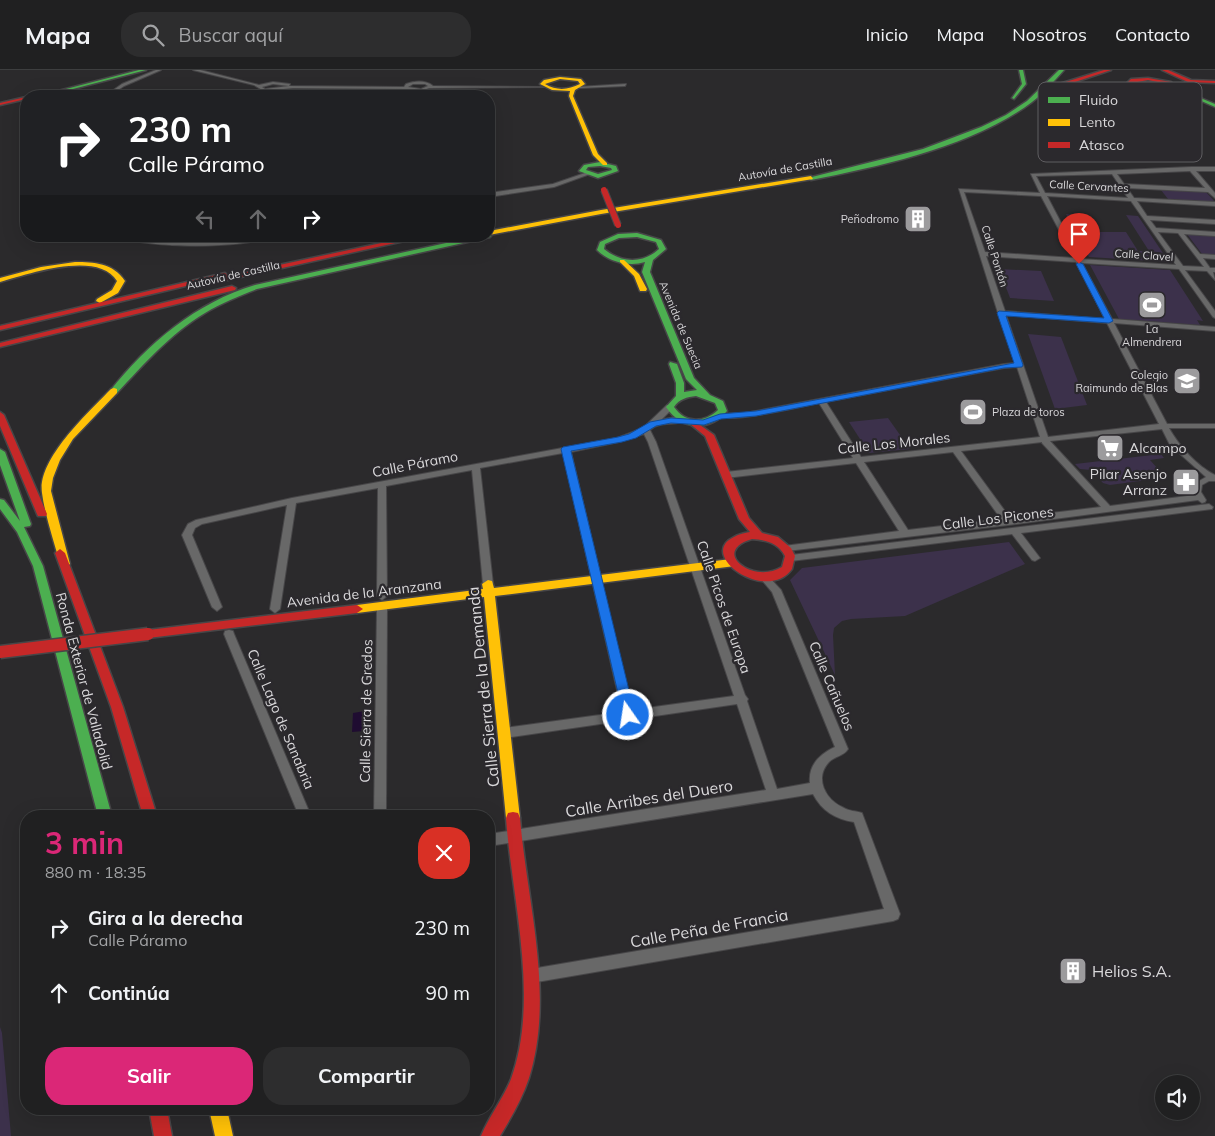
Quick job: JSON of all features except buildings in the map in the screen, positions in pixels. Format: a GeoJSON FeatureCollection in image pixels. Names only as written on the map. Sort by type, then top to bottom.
{"type":"FeatureCollection","features":[{"type":"Feature","properties":{"kind":"main road"},"geometry":{"type":"LineString","coordinates":[[165,70],[177,70]]}},
{"type":"Feature","properties":{"kind":"main road"},"geometry":{"type":"LineString","coordinates":[[1014,98],[1023,87],[1021,70]]}},
{"type":"Feature","properties":{"kind":"main road","name":"Autovía de Castilla"},"geometry":{"type":"LineString","coordinates":[[495,223],[791,173],[854,160],[914,144],[983,117],[1014,98],[1046,70]]}},
{"type":"Feature","properties":{"kind":"main road","name":"Autovía de Castilla"},"geometry":{"type":"LineString","coordinates":[[1050,82],[1062,70]]}},
{"type":"Feature","properties":{"kind":"main road"},"geometry":{"type":"LineString","coordinates":[[1071,82],[1109,70]]}},
{"type":"Feature","properties":{"kind":"main road"},"geometry":{"type":"LineString","coordinates":[[1164,70],[1177,81],[1214,81]]}},
{"type":"Feature","properties":{"kind":"main road"},"geometry":{"type":"LineString","coordinates":[[59,90],[137,72]]}},
{"type":"Feature","properties":{"kind":"main road"},"geometry":{"type":"LineString","coordinates":[[65,90],[137,72]]}},
{"type":"Feature","properties":{"kind":"main road"},"geometry":{"type":"LineString","coordinates":[[545,85],[567,80]]}},
{"type":"Feature","properties":{"kind":"main road"},"geometry":{"type":"LineString","coordinates":[[567,80],[571,96],[596,155],[608,169],[608,190],[620,228]]}},
{"type":"Feature","properties":{"kind":"main road"},"geometry":{"type":"LineString","coordinates":[[567,80],[566,94],[591,156],[591,171],[608,190]]}},
{"type":"Feature","properties":{"kind":"main road"},"geometry":{"type":"LineString","coordinates":[[1177,81],[1214,81]]}},
{"type":"Feature","properties":{"kind":"main road","name":"Autovía de Castilla"},"geometry":{"type":"LineString","coordinates":[[495,234],[601,212],[826,175],[890,160],[974,132],[998,121],[1029,102],[1038,93]]}},
{"type":"Feature","properties":{"kind":"main road"},"geometry":{"type":"LineString","coordinates":[[1029,102],[1038,97]]}},
{"type":"Feature","properties":{"kind":"main road"},"geometry":{"type":"LineString","coordinates":[[0,105],[20,100]]}},
{"type":"Feature","properties":{"kind":"main road"},"geometry":{"type":"LineString","coordinates":[[1202,100],[1215,106]]}},
{"type":"Feature","properties":{"kind":"main road"},"geometry":{"type":"LineString","coordinates":[[591,171],[608,169]]}},
{"type":"Feature","properties":{"kind":"main road"},"geometry":{"type":"LineString","coordinates":[[620,228],[628,228],[637,235],[653,238],[662,245],[661,253],[650,259],[622,261],[608,257],[600,250],[602,243],[620,228]]}},
{"type":"Feature","properties":{"kind":"main road"},"geometry":{"type":"LineString","coordinates":[[0,328],[87,306],[268,265],[382,242]]}},
{"type":"Feature","properties":{"kind":"main road","name":"Autovía de Castilla"},"geometry":{"type":"LineString","coordinates":[[0,333],[185,288],[398,242]]}},
{"type":"Feature","properties":{"kind":"main road","name":"Autovía de Castilla"},"geometry":{"type":"LineString","coordinates":[[0,345],[330,265],[443,242]]}},
{"type":"Feature","properties":{"kind":"main road","name":"Autovía de Castilla"},"geometry":{"type":"LineString","coordinates":[[255,287],[457,242]]}},
{"type":"Feature","properties":{"kind":"main road","name":"Avenida de Suecia"},"geometry":{"type":"LineString","coordinates":[[650,259],[646,272],[690,379],[706,395],[719,401],[718,414]]}},
{"type":"Feature","properties":{"kind":"main road","name":"Avenida de Suecia"},"geometry":{"type":"LineString","coordinates":[[622,261],[637,275],[680,382],[680,396]]}},
{"type":"Feature","properties":{"kind":"main road"},"geometry":{"type":"LineString","coordinates":[[0,280],[34,269],[62,265],[98,266],[117,274],[120,281],[115,291],[87,306]]}},
{"type":"Feature","properties":{"kind":"main road"},"geometry":{"type":"LineString","coordinates":[[0,350],[255,287]]}},
{"type":"Feature","properties":{"kind":"main road"},"geometry":{"type":"LineString","coordinates":[[65,564],[46,491],[48,478],[55,460],[70,437],[159,344],[181,326],[222,300],[255,287]]}},
{"type":"Feature","properties":{"kind":"main road"},"geometry":{"type":"LineString","coordinates":[[706,395],[697,393],[680,396],[670,407],[674,414],[709,435],[746,522],[758,535]]}},
{"type":"Feature","properties":{"kind":"main road"},"geometry":{"type":"LineString","coordinates":[[688,422],[718,414]]}},
{"type":"Feature","properties":{"kind":"main road"},"geometry":{"type":"LineString","coordinates":[[709,435],[718,414]]}},
{"type":"Feature","properties":{"kind":"main road"},"geometry":{"type":"LineString","coordinates":[[0,415],[65,564]]}},
{"type":"Feature","properties":{"kind":"main road"},"geometry":{"type":"LineString","coordinates":[[0,452],[30,534],[32,554]]}},
{"type":"Feature","properties":{"kind":"main road"},"geometry":{"type":"LineString","coordinates":[[0,502],[17,521],[32,554]]}},
{"type":"Feature","properties":{"kind":"main road"},"geometry":{"type":"LineString","coordinates":[[745,536],[746,522]]}},
{"type":"Feature","properties":{"kind":"main road"},"geometry":{"type":"LineString","coordinates":[[758,535],[774,539],[789,553],[787,570],[771,577],[744,574],[729,559],[731,545],[745,536],[758,535]]}},
{"type":"Feature","properties":{"kind":"main road","name":"Ronda Exterior de Valladolid"},"geometry":{"type":"LineString","coordinates":[[32,554],[81,722],[103,810]]}},
{"type":"Feature","properties":{"kind":"main road","name":"Avenida de la Aranzana"},"geometry":{"type":"LineString","coordinates":[[0,643],[148,630],[729,559]]}},
{"type":"Feature","properties":{"kind":"main road","name":"Ronda Exterior de Valladolid"},"geometry":{"type":"LineString","coordinates":[[65,564],[117,707],[148,810]]}},
{"type":"Feature","properties":{"kind":"main road","name":"Calle Sierra de la Demanda"},"geometry":{"type":"LineString","coordinates":[[489,588],[532,976],[528,1049],[511,1097],[490,1136]]}},
{"type":"Feature","properties":{"kind":"main road","name":"Avenida de la Aranzana"},"geometry":{"type":"LineString","coordinates":[[0,652],[275,609],[382,601]]}},
{"type":"Feature","properties":{"kind":"main road"},"geometry":{"type":"LineString","coordinates":[[159,1115],[163,1136]]}},
{"type":"Feature","properties":{"kind":"main road"},"geometry":{"type":"LineString","coordinates":[[219,1115],[224,1136]]}},
{"type":"Feature","properties":{"kind":"street"},"geometry":{"type":"LineString","coordinates":[[116,90],[137,72],[159,70]]}},
{"type":"Feature","properties":{"kind":"street"},"geometry":{"type":"LineString","coordinates":[[195,70],[260,86],[260,89],[269,90],[285,86],[407,86],[422,83],[430,86],[545,85]]}},
{"type":"Feature","properties":{"kind":"street"},"geometry":{"type":"LineString","coordinates":[[207,70],[268,83],[278,83],[285,86]]}},
{"type":"Feature","properties":{"kind":"street"},"geometry":{"type":"LineString","coordinates":[[567,80],[596,85],[625,85]]}},
{"type":"Feature","properties":{"kind":"street"},"geometry":{"type":"LineString","coordinates":[[260,86],[268,83]]}},
{"type":"Feature","properties":{"kind":"street"},"geometry":{"type":"LineString","coordinates":[[1212,508],[1199,497],[1197,492],[1198,484],[1210,477],[1173,443],[1033,175],[1215,169]]}},
{"type":"Feature","properties":{"kind":"street"},"geometry":{"type":"LineString","coordinates":[[1191,170],[1215,196]]}},
{"type":"Feature","properties":{"kind":"street"},"geometry":{"type":"LineString","coordinates":[[495,194],[554,185],[591,171]]}},
{"type":"Feature","properties":{"kind":"street"},"geometry":{"type":"LineString","coordinates":[[1113,172],[1214,313]]}},
{"type":"Feature","properties":{"kind":"street"},"geometry":{"type":"LineString","coordinates":[[1123,186],[1210,190]]}},
{"type":"Feature","properties":{"kind":"street"},"geometry":{"type":"LineString","coordinates":[[1157,188],[1167,201]]}},
{"type":"Feature","properties":{"kind":"street","name":"Calle Cervantes"},"geometry":{"type":"LineString","coordinates":[[961,190],[1215,204]]}},
{"type":"Feature","properties":{"kind":"street","name":"Calle Pontón"},"geometry":{"type":"LineString","coordinates":[[961,190],[1045,441],[1108,509]]}},
{"type":"Feature","properties":{"kind":"street"},"geometry":{"type":"LineString","coordinates":[[1145,218],[1215,222]]}},
{"type":"Feature","properties":{"kind":"street"},"geometry":{"type":"LineString","coordinates":[[1154,230],[1215,234]]}},
{"type":"Feature","properties":{"kind":"street"},"geometry":{"type":"LineString","coordinates":[[1180,232],[1212,269],[1215,278]]}},
{"type":"Feature","properties":{"kind":"street"},"geometry":{"type":"LineString","coordinates":[[165,242],[207,244],[238,242]]}},
{"type":"Feature","properties":{"kind":"street","name":"Calle Clavel"},"geometry":{"type":"LineString","coordinates":[[982,254],[1212,269]]}},
{"type":"Feature","properties":{"kind":"street"},"geometry":{"type":"LineString","coordinates":[[1199,256],[1215,257]]}},
{"type":"Feature","properties":{"kind":"street"},"geometry":{"type":"LineString","coordinates":[[1001,313],[1215,329]]}},
{"type":"Feature","properties":{"kind":"street"},"geometry":{"type":"LineString","coordinates":[[718,414],[756,414],[1004,366],[1019,365]]}},
{"type":"Feature","properties":{"kind":"street"},"geometry":{"type":"LineString","coordinates":[[821,401],[905,533]]}},
{"type":"Feature","properties":{"kind":"street","name":"Calle Páramo"},"geometry":{"type":"LineString","coordinates":[[649,427],[670,407]]}},
{"type":"Feature","properties":{"kind":"street","name":"Calle Páramo"},"geometry":{"type":"LineString","coordinates":[[217,607],[187,535],[191,526],[207,518],[619,440],[671,420],[688,422]]}},
{"type":"Feature","properties":{"kind":"street","name":"Calle Los Morales"},"geometry":{"type":"LineString","coordinates":[[726,475],[1045,441],[1164,426],[1215,426]]}},
{"type":"Feature","properties":{"kind":"street","name":"Calle Picos de Europa"},"geometry":{"type":"LineString","coordinates":[[649,427],[652,442],[742,699],[773,794]]}},
{"type":"Feature","properties":{"kind":"street"},"geometry":{"type":"LineString","coordinates":[[566,449],[628,715]]}},
{"type":"Feature","properties":{"kind":"street"},"geometry":{"type":"LineString","coordinates":[[956,450],[1035,558]]}},
{"type":"Feature","properties":{"kind":"street","name":"Calle Sierra de la Demanda"},"geometry":{"type":"LineString","coordinates":[[476,466],[489,588]]}},
{"type":"Feature","properties":{"kind":"street","name":"Calle Sierra de Gredos"},"geometry":{"type":"LineString","coordinates":[[380,810],[382,484]]}},
{"type":"Feature","properties":{"kind":"street","name":"Calle Los Picones"},"geometry":{"type":"LineString","coordinates":[[789,553],[1011,526],[1108,509],[1199,497]]}},
{"type":"Feature","properties":{"kind":"street"},"geometry":{"type":"LineString","coordinates":[[275,609],[292,501]]}},
{"type":"Feature","properties":{"kind":"street","name":"Calle Los Picones"},"geometry":{"type":"LineString","coordinates":[[789,553],[905,533],[1011,526],[1212,508]]}},
{"type":"Feature","properties":{"kind":"street","name":"Calle Cañuelos"},"geometry":{"type":"LineString","coordinates":[[771,577],[842,749],[831,752],[822,758],[816,770],[815,788]]}},
{"type":"Feature","properties":{"kind":"street","name":"Calle Lago de Sanabria"},"geometry":{"type":"LineString","coordinates":[[229,634],[302,810]]}},
{"type":"Feature","properties":{"kind":"street"},"geometry":{"type":"LineString","coordinates":[[504,733],[742,699]]}},
{"type":"Feature","properties":{"kind":"street","name":"Calle Arribes del Duero"},"geometry":{"type":"LineString","coordinates":[[495,839],[815,788]]}},
{"type":"Feature","properties":{"kind":"street","name":"Calle Peña de Francia"},"geometry":{"type":"LineString","coordinates":[[532,976],[893,914],[858,817],[849,817],[832,808],[821,799],[815,788]]}},
{"type":"Feature","properties":{"kind":"shaded area"},"geometry":{"type":"Polygon","coordinates":[[[1161,190],[1206,192],[1215,202],[1168,199],[1161,190]]]}},
{"type":"Feature","properties":{"kind":"shaded area"},"geometry":{"type":"Polygon","coordinates":[[[1066,214],[1074,215],[1088,238],[1096,239],[1092,232],[1126,232],[1138,251],[1149,251],[1126,215],[1138,216],[1169,262],[1089,257],[1066,214]]]}},
{"type":"Feature","properties":{"kind":"shaded area"},"geometry":{"type":"Polygon","coordinates":[[[1187,234],[1215,236],[1215,255],[1202,254],[1187,234]]]}},
{"type":"Feature","properties":{"kind":"shaded area","name":"La Almendrera"},"geometry":{"type":"Polygon","coordinates":[[[1090,265],[1170,270],[1203,321],[1197,320],[1200,325],[1119,319],[1090,265]]]}},
{"type":"Feature","properties":{"kind":"shaded area"},"geometry":{"type":"Polygon","coordinates":[[[999,269],[1041,271],[1054,301],[1010,298],[999,269]]]}},
{"type":"Feature","properties":{"kind":"shaded area"},"geometry":{"type":"Polygon","coordinates":[[[1028,334],[1061,337],[1087,405],[1055,409],[1028,334]]]}},
{"type":"Feature","properties":{"kind":"shaded area"},"geometry":{"type":"Polygon","coordinates":[[[888,418],[910,449],[869,453],[849,422],[888,418]]]}},
{"type":"Feature","properties":{"kind":"shaded area"},"geometry":{"type":"Polygon","coordinates":[[[1161,454],[1164,458],[1150,460],[1158,469],[1155,479],[1110,485],[1103,483],[1091,470],[1080,469],[1075,464],[1161,454]]]}},
{"type":"Feature","properties":{"kind":"shaded area"},"geometry":{"type":"Polygon","coordinates":[[[1009,542],[1025,564],[905,616],[842,621],[834,628],[833,635],[835,675],[790,580],[802,568],[1009,542]]]}},
{"type":"Feature","properties":{"kind":"shaded area"},"geometry":{"type":"Polygon","coordinates":[[[365,711],[364,731],[352,732],[353,713],[365,711]]]}},
{"type":"Feature","properties":{"kind":"shaded area"},"geometry":{"type":"Polygon","coordinates":[[[0,1027],[2,1033],[11,1136],[0,1136],[0,1027]]]}},
{"type":"Feature","properties":{"kind":"traffic: fast"},"geometry":{"type":"LineString","coordinates":[[65,90],[144,70]]}},
{"type":"Feature","properties":{"kind":"traffic: fast"},"geometry":{"type":"LineString","coordinates":[[1014,98],[1024,84],[1021,70]]}},
{"type":"Feature","properties":{"kind":"traffic: fast"},"geometry":{"type":"LineString","coordinates":[[1050,82],[1062,70]]}},
{"type":"Feature","properties":{"kind":"traffic: fast"},"geometry":{"type":"LineString","coordinates":[[811,178],[864,167],[955,140],[1008,116],[1038,95]]}},
{"type":"Feature","properties":{"kind":"traffic: fast"},"geometry":{"type":"LineString","coordinates":[[1202,100],[1215,106]]}},
{"type":"Feature","properties":{"kind":"traffic: fast"},"geometry":{"type":"LineString","coordinates":[[600,164],[614,167],[615,171],[598,176],[582,171],[586,166],[600,164]]}},
{"type":"Feature","properties":{"kind":"traffic: fast"},"geometry":{"type":"LineString","coordinates":[[637,235],[659,241],[663,249],[657,255],[641,262],[614,259],[600,250],[602,243],[618,236],[637,235]]}},
{"type":"Feature","properties":{"kind":"traffic: fast"},"geometry":{"type":"LineString","coordinates":[[114,391],[153,350],[184,323],[210,307],[240,293],[255,287],[461,242]]}},
{"type":"Feature","properties":{"kind":"traffic: fast"},"geometry":{"type":"LineString","coordinates":[[650,259],[646,272],[690,379],[706,395]]}},
{"type":"Feature","properties":{"kind":"traffic: fast"},"geometry":{"type":"LineString","coordinates":[[673,364],[680,383],[680,396]]}},
{"type":"Feature","properties":{"kind":"traffic: fast"},"geometry":{"type":"LineString","coordinates":[[697,393],[719,401],[723,411],[710,420],[702,422],[687,422],[680,419],[670,407],[672,403],[685,395],[697,393]]}},
{"type":"Feature","properties":{"kind":"traffic: fast"},"geometry":{"type":"LineString","coordinates":[[0,452],[26,524]]}},
{"type":"Feature","properties":{"kind":"traffic: fast"},"geometry":{"type":"LineString","coordinates":[[0,502],[22,531],[38,566],[103,810]]}},
{"type":"Feature","properties":{"kind":"traffic: slow"},"geometry":{"type":"LineString","coordinates":[[165,70],[177,70]]}},
{"type":"Feature","properties":{"kind":"traffic: slow"},"geometry":{"type":"LineString","coordinates":[[560,78],[579,80],[583,84],[568,90],[552,89],[542,84],[546,81],[560,78]]}},
{"type":"Feature","properties":{"kind":"traffic: slow"},"geometry":{"type":"LineString","coordinates":[[573,89],[571,96],[596,155],[605,164]]}},
{"type":"Feature","properties":{"kind":"traffic: slow"},"geometry":{"type":"LineString","coordinates":[[495,232],[601,212],[811,178]]}},
{"type":"Feature","properties":{"kind":"traffic: slow"},"geometry":{"type":"LineString","coordinates":[[622,261],[637,275],[643,289]]}},
{"type":"Feature","properties":{"kind":"traffic: slow"},"geometry":{"type":"LineString","coordinates":[[0,280],[41,269],[75,264],[90,264],[104,267],[115,273],[121,281],[115,291],[100,301]]}},
{"type":"Feature","properties":{"kind":"traffic: slow"},"geometry":{"type":"LineString","coordinates":[[65,564],[46,491],[48,478],[55,460],[70,437],[114,391]]}},
{"type":"Feature","properties":{"kind":"traffic: slow"},"geometry":{"type":"LineString","coordinates":[[357,609],[731,563]]}},
{"type":"Feature","properties":{"kind":"traffic: slow"},"geometry":{"type":"LineString","coordinates":[[488,584],[513,818]]}},
{"type":"Feature","properties":{"kind":"traffic: slow"},"geometry":{"type":"LineString","coordinates":[[219,1115],[224,1136]]}},
{"type":"Feature","properties":{"kind":"traffic: jam"},"geometry":{"type":"LineString","coordinates":[[1071,82],[1109,70]]}},
{"type":"Feature","properties":{"kind":"traffic: jam"},"geometry":{"type":"LineString","coordinates":[[1164,70],[1190,81],[1215,82]]}},
{"type":"Feature","properties":{"kind":"traffic: jam"},"geometry":{"type":"LineString","coordinates":[[1148,79],[1164,82]]}},
{"type":"Feature","properties":{"kind":"traffic: jam"},"geometry":{"type":"LineString","coordinates":[[1130,82],[1133,80],[1148,79]]}},
{"type":"Feature","properties":{"kind":"traffic: jam"},"geometry":{"type":"LineString","coordinates":[[0,104],[20,99]]}},
{"type":"Feature","properties":{"kind":"traffic: jam"},"geometry":{"type":"LineString","coordinates":[[604,190],[618,225]]}},
{"type":"Feature","properties":{"kind":"traffic: jam"},"geometry":{"type":"LineString","coordinates":[[214,281],[396,242]]}},
{"type":"Feature","properties":{"kind":"traffic: jam"},"geometry":{"type":"LineString","coordinates":[[0,328],[225,275]]}},
{"type":"Feature","properties":{"kind":"traffic: jam"},"geometry":{"type":"LineString","coordinates":[[0,345],[232,288]]}},
{"type":"Feature","properties":{"kind":"traffic: jam"},"geometry":{"type":"LineString","coordinates":[[0,415],[42,514]]}},
{"type":"Feature","properties":{"kind":"traffic: jam"},"geometry":{"type":"LineString","coordinates":[[693,423],[709,435],[744,519],[758,535]]}},
{"type":"Feature","properties":{"kind":"traffic: jam"},"geometry":{"type":"LineString","coordinates":[[751,535],[763,536],[784,546],[790,556],[787,569],[776,575],[764,577],[742,571],[733,564],[729,556],[729,548],[736,540],[751,535]]}},
{"type":"Feature","properties":{"kind":"traffic: jam"},"geometry":{"type":"LineString","coordinates":[[60,553],[117,707],[148,810]]}},
{"type":"Feature","properties":{"kind":"traffic: jam"},"geometry":{"type":"LineString","coordinates":[[148,634],[357,609]]}},
{"type":"Feature","properties":{"kind":"traffic: jam"},"geometry":{"type":"LineString","coordinates":[[0,652],[148,634]]}},
{"type":"Feature","properties":{"kind":"traffic: jam"},"geometry":{"type":"LineString","coordinates":[[490,1136],[508,1107],[520,1079],[531,1021],[529,961],[513,818]]}},
{"type":"Feature","properties":{"kind":"traffic: jam"},"geometry":{"type":"LineString","coordinates":[[159,1115],[163,1136]]}},
{"type":"Feature","properties":{"kind":"place","name":"Peñodromo"},"geometry":{"type":"Point","coordinates":[918,219]}},
{"type":"Feature","properties":{"kind":"place","name":"La Almendrera"},"geometry":{"type":"Point","coordinates":[1152,305]}},
{"type":"Feature","properties":{"kind":"place","name":"Colegio Raimundo de Blas"},"geometry":{"type":"Point","coordinates":[1187,381]}},
{"type":"Feature","properties":{"kind":"place","name":"Plaza de toros"},"geometry":{"type":"Point","coordinates":[973,412]}},
{"type":"Feature","properties":{"kind":"place","name":"Alcampo"},"geometry":{"type":"Point","coordinates":[1110,448]}},
{"type":"Feature","properties":{"kind":"place","name":"Pilar Asenjo Arranz"},"geometry":{"type":"Point","coordinates":[1186,482]}},
{"type":"Feature","properties":{"kind":"place","name":"Helios S.A."},"geometry":{"type":"Point","coordinates":[1073,971]}},
{"type":"Feature","properties":{"kind":"route"},"geometry":{"type":"LineString","coordinates":[[628,715],[566,449],[619,440],[646,430],[653,424],[671,420],[683,420],[694,423],[713,420],[720,416],[756,414],[1004,366],[1019,365],[1001,313],[1109,321],[1079,264]]}}]}
